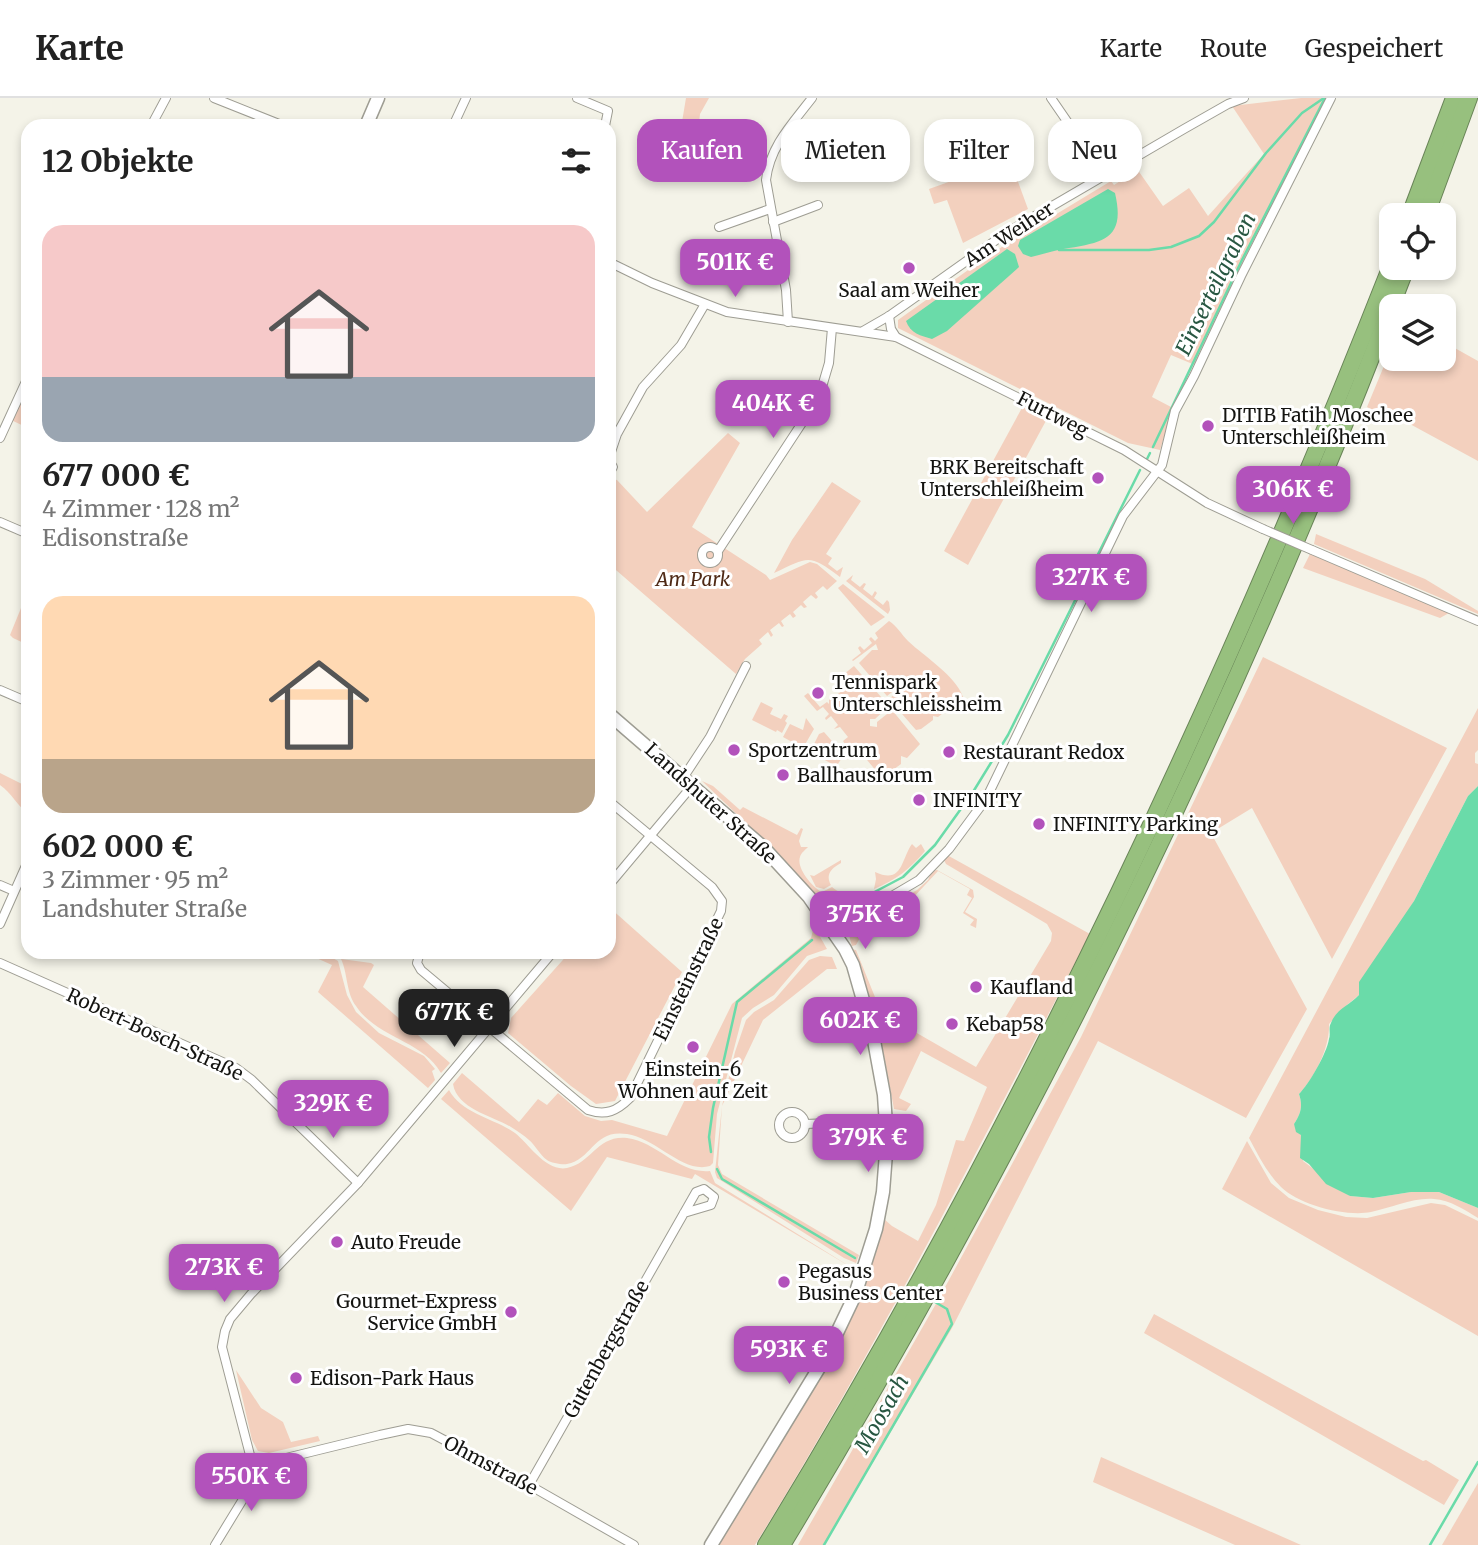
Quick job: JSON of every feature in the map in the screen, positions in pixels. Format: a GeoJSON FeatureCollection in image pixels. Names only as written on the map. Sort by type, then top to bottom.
{"type":"FeatureCollection","features":[{"type":"Feature","properties":{"kind":"highway"},"geometry":{"type":"LineString","coordinates":[[1415,203],[1454,98]]}},
{"type":"Feature","properties":{"kind":"highway"},"geometry":{"type":"LineString","coordinates":[[1430,203],[1469,98]]}},
{"type":"Feature","properties":{"kind":"highway"},"geometry":{"type":"LineString","coordinates":[[766,1545],[929,1261],[1002,1127],[1076,979],[1186,752],[1265,574],[1385,280]]}},
{"type":"Feature","properties":{"kind":"highway"},"geometry":{"type":"LineString","coordinates":[[782,1545],[930,1290],[1012,1138],[1129,905],[1262,619],[1401,280]]}},
{"type":"Feature","properties":{"kind":"main road"},"geometry":{"type":"LineString","coordinates":[[369,119],[378,98]]}},
{"type":"Feature","properties":{"kind":"main road","name":"Landshuter Straße"},"geometry":{"type":"LineString","coordinates":[[616,720],[756,841],[809,897],[831,932],[845,948],[856,974],[880,1072],[886,1121],[884,1181],[876,1230],[855,1295],[825,1358],[711,1545]]}},
{"type":"Feature","properties":{"kind":"street"},"geometry":{"type":"LineString","coordinates":[[155,119],[166,98]]}},
{"type":"Feature","properties":{"kind":"street"},"geometry":{"type":"LineString","coordinates":[[214,98],[266,119]]}},
{"type":"Feature","properties":{"kind":"street"},"geometry":{"type":"LineString","coordinates":[[456,119],[466,98]]}},
{"type":"Feature","properties":{"kind":"street"},"geometry":{"type":"LineString","coordinates":[[577,98],[608,111],[606,119]]}},
{"type":"Feature","properties":{"kind":"street"},"geometry":{"type":"LineString","coordinates":[[788,321],[786,290],[766,180],[774,150],[812,98]]}},
{"type":"Feature","properties":{"kind":"street"},"geometry":{"type":"LineString","coordinates":[[1051,98],[1065,119]]}},
{"type":"Feature","properties":{"kind":"street","name":"Am Weiher"},"geometry":{"type":"LineString","coordinates":[[1142,153],[1228,104],[1244,98]]}},
{"type":"Feature","properties":{"kind":"street"},"geometry":{"type":"LineString","coordinates":[[831,932],[919,880],[949,849],[986,799],[1124,516],[1166,454],[1175,411],[1195,376],[1241,276],[1331,98]]}},
{"type":"Feature","properties":{"kind":"street","name":"Am Weiher"},"geometry":{"type":"LineString","coordinates":[[863,331],[1006,233],[1092,182]]}},
{"type":"Feature","properties":{"kind":"street"},"geometry":{"type":"LineString","coordinates":[[773,222],[818,205]]}},
{"type":"Feature","properties":{"kind":"street"},"geometry":{"type":"LineString","coordinates":[[719,227],[770,209]]}},
{"type":"Feature","properties":{"kind":"street","name":"Furtweg"},"geometry":{"type":"LineString","coordinates":[[616,265],[705,304],[744,316],[896,337],[1124,450],[1207,503],[1478,621]]}},
{"type":"Feature","properties":{"kind":"street"},"geometry":{"type":"LineString","coordinates":[[616,437],[643,387],[681,345],[705,304]]}},
{"type":"Feature","properties":{"kind":"street"},"geometry":{"type":"LineString","coordinates":[[888,316],[891,330],[896,337]]}},
{"type":"Feature","properties":{"kind":"street"},"geometry":{"type":"LineString","coordinates":[[718,551],[819,397],[829,363],[832,328]]}},
{"type":"Feature","properties":{"kind":"street"},"geometry":{"type":"LineString","coordinates":[[0,438],[21,392]]}},
{"type":"Feature","properties":{"kind":"street"},"geometry":{"type":"LineString","coordinates":[[0,522],[21,531]]}},
{"type":"Feature","properties":{"kind":"street"},"geometry":{"type":"LineString","coordinates":[[616,877],[651,836],[688,782],[746,666]]}},
{"type":"Feature","properties":{"kind":"street"},"geometry":{"type":"LineString","coordinates":[[0,690],[21,699]]}},
{"type":"Feature","properties":{"kind":"street"},"geometry":{"type":"LineString","coordinates":[[616,807],[651,836]]}},
{"type":"Feature","properties":{"kind":"street","name":"Einsteinstraße"},"geometry":{"type":"LineString","coordinates":[[490,1028],[588,1110],[600,1114],[608,1113],[619,1109],[630,1098],[721,911],[722,901],[712,887],[651,836]]}},
{"type":"Feature","properties":{"kind":"street"},"geometry":{"type":"LineString","coordinates":[[0,924],[21,876]]}},
{"type":"Feature","properties":{"kind":"street"},"geometry":{"type":"LineString","coordinates":[[0,885],[14,891]]}},
{"type":"Feature","properties":{"kind":"street"},"geometry":{"type":"LineString","coordinates":[[418,959],[421,970],[490,1028]]}},
{"type":"Feature","properties":{"kind":"street"},"geometry":{"type":"LineString","coordinates":[[215,1545],[248,1491],[256,1468],[250,1455],[222,1347],[230,1319],[358,1183],[547,959]]}},
{"type":"Feature","properties":{"kind":"street","name":"Robert-Bosch-Straße"},"geometry":{"type":"LineString","coordinates":[[0,964],[236,1068],[252,1080],[358,1183]]}},
{"type":"Feature","properties":{"kind":"street"},"geometry":{"type":"LineString","coordinates":[[805,1124],[886,1121]]}},
{"type":"Feature","properties":{"kind":"street","name":"Gutenbergstraße"},"geometry":{"type":"LineString","coordinates":[[529,1485],[684,1213]]}},
{"type":"Feature","properties":{"kind":"street","name":"Ohmstraße"},"geometry":{"type":"LineString","coordinates":[[256,1468],[282,1459],[408,1429],[431,1433],[634,1545]]}},
{"type":"Feature","properties":{"kind":"green space"},"geometry":{"type":"Polygon","coordinates":[[[686,98],[709,98],[699,119],[682,119],[686,98]]]}},
{"type":"Feature","properties":{"kind":"green space"},"geometry":{"type":"Polygon","coordinates":[[[1301,98],[1326,98],[1195,365],[1171,355],[1152,397],[1173,408],[1160,450],[1128,443],[898,328],[898,320],[992,253],[1109,182],[1114,185],[1119,182],[1142,182],[1142,176],[1163,206],[1189,188],[1208,216],[1264,154],[1232,106],[1301,98]]]}},
{"type":"Feature","properties":{"kind":"green space"},"geometry":{"type":"Polygon","coordinates":[[[949,182],[1018,182],[1028,209],[963,243],[947,200],[934,204],[929,189],[949,182]]]}},
{"type":"Feature","properties":{"kind":"green space"},"geometry":{"type":"Polygon","coordinates":[[[1456,349],[1478,361],[1478,461],[1397,417],[1394,421],[1367,407],[1382,371],[1456,371],[1456,349]]]}},
{"type":"Feature","properties":{"kind":"green space"},"geometry":{"type":"Polygon","coordinates":[[[21,399],[21,425],[11,420],[21,399]]]}},
{"type":"Feature","properties":{"kind":"green space"},"geometry":{"type":"Polygon","coordinates":[[[1023,406],[1048,417],[968,565],[944,551],[1023,406]]]}},
{"type":"Feature","properties":{"kind":"green space","name":"Am Park"},"geometry":{"type":"Polygon","coordinates":[[[728,433],[740,443],[692,527],[770,580],[810,562],[817,564],[837,581],[827,590],[823,586],[815,593],[818,597],[816,599],[811,595],[803,602],[807,607],[801,605],[793,612],[796,616],[793,618],[790,614],[781,621],[784,626],[779,623],[770,630],[773,635],[771,637],[768,632],[759,640],[762,644],[745,659],[736,674],[616,570],[616,480],[647,512],[728,433]]]}},
{"type":"Feature","properties":{"kind":"green space"},"geometry":{"type":"Polygon","coordinates":[[[832,482],[861,501],[826,554],[832,558],[828,564],[837,571],[843,567],[840,577],[821,564],[808,560],[774,573],[792,540],[832,482]]]}},
{"type":"Feature","properties":{"kind":"green space"},"geometry":{"type":"Polygon","coordinates":[[[1316,534],[1425,579],[1478,611],[1478,614],[1314,544],[1316,534]]]}},
{"type":"Feature","properties":{"kind":"green space"},"geometry":{"type":"Polygon","coordinates":[[[1310,554],[1449,613],[1440,618],[1303,568],[1310,554]]]}},
{"type":"Feature","properties":{"kind":"green space"},"geometry":{"type":"Polygon","coordinates":[[[853,575],[851,580],[860,587],[866,584],[863,589],[872,596],[875,591],[877,593],[874,598],[883,605],[887,600],[889,602],[888,614],[846,581],[853,575]]]}},
{"type":"Feature","properties":{"kind":"green space"},"geometry":{"type":"Polygon","coordinates":[[[843,584],[885,617],[871,626],[838,588],[843,584]]]}},
{"type":"Feature","properties":{"kind":"green space"},"geometry":{"type":"Polygon","coordinates":[[[21,608],[21,642],[10,635],[21,608]]]}},
{"type":"Feature","properties":{"kind":"green space"},"geometry":{"type":"Polygon","coordinates":[[[889,621],[947,674],[963,697],[938,717],[933,716],[933,720],[921,729],[916,730],[889,699],[903,687],[909,687],[909,679],[902,679],[901,685],[887,696],[859,663],[872,650],[878,650],[876,644],[852,660],[861,653],[858,648],[860,646],[864,650],[872,643],[869,639],[871,637],[875,641],[878,638],[875,633],[889,621]]]}},
{"type":"Feature","properties":{"kind":"green space"},"geometry":{"type":"Polygon","coordinates":[[[1263,657],[1447,748],[1332,959],[1252,808],[1211,833],[1307,1009],[1246,1118],[1098,1041],[952,1328],[824,1545],[798,1545],[937,1302],[1081,1037],[1263,657]]]}},
{"type":"Feature","properties":{"kind":"green space"},"geometry":{"type":"Polygon","coordinates":[[[854,666],[889,706],[875,719],[870,719],[870,726],[877,727],[877,722],[892,710],[920,744],[907,758],[901,756],[901,764],[882,778],[853,743],[847,747],[843,741],[848,737],[840,727],[834,729],[838,725],[831,716],[826,720],[829,714],[823,707],[817,711],[804,696],[808,693],[820,707],[827,702],[829,704],[829,700],[845,689],[838,679],[854,666]]]}},
{"type":"Feature","properties":{"kind":"green space"},"geometry":{"type":"Polygon","coordinates":[[[761,702],[773,708],[770,714],[781,719],[784,714],[788,716],[782,733],[752,720],[761,702]]]}},
{"type":"Feature","properties":{"kind":"green space"},"geometry":{"type":"Polygon","coordinates":[[[1478,708],[1478,750],[1475,753],[1475,763],[1478,764],[1478,786],[1468,796],[1414,901],[1359,995],[1329,1024],[1327,1042],[1320,1061],[1299,1094],[1301,1109],[1294,1124],[1301,1135],[1303,1161],[1350,1196],[1373,1198],[1411,1192],[1439,1192],[1478,1208],[1478,1218],[1452,1203],[1434,1199],[1361,1213],[1323,1208],[1299,1199],[1281,1187],[1267,1170],[1249,1138],[1478,708]]]}},
{"type":"Feature","properties":{"kind":"green space"},"geometry":{"type":"Polygon","coordinates":[[[806,718],[814,729],[803,748],[783,737],[790,724],[803,730],[806,718]]]}},
{"type":"Feature","properties":{"kind":"green space"},"geometry":{"type":"Polygon","coordinates":[[[824,732],[844,755],[831,774],[834,765],[810,752],[819,734],[824,732]]]}},
{"type":"Feature","properties":{"kind":"green space"},"geometry":{"type":"Polygon","coordinates":[[[0,773],[21,784],[21,807],[8,792],[0,785],[0,773]]]}},
{"type":"Feature","properties":{"kind":"green space"},"geometry":{"type":"Polygon","coordinates":[[[702,781],[713,786],[740,810],[743,807],[797,835],[801,828],[803,829],[799,841],[801,847],[808,847],[801,854],[799,861],[810,882],[822,892],[832,887],[847,894],[865,892],[844,911],[845,914],[869,900],[869,905],[844,918],[831,914],[767,843],[702,781]]]}},
{"type":"Feature","properties":{"kind":"green space"},"geometry":{"type":"Polygon","coordinates":[[[912,844],[916,848],[921,844],[925,851],[902,873],[874,889],[875,872],[884,875],[896,873],[912,844]]]}},
{"type":"Feature","properties":{"kind":"green space"},"geometry":{"type":"Polygon","coordinates":[[[947,855],[1090,934],[886,1319],[755,1545],[718,1545],[863,1288],[884,1219],[918,1241],[936,1205],[956,1140],[964,1141],[987,1087],[921,1051],[899,1098],[911,1104],[906,1111],[894,1109],[877,1019],[850,949],[856,950],[879,1007],[886,1007],[882,1013],[976,1067],[1051,941],[1052,933],[1047,924],[946,864],[944,860],[947,855]]]}},
{"type":"Feature","properties":{"kind":"green space"},"geometry":{"type":"Polygon","coordinates":[[[841,860],[829,875],[831,885],[824,889],[816,887],[810,875],[814,876],[841,860]]]}},
{"type":"Feature","properties":{"kind":"green space"},"geometry":{"type":"Polygon","coordinates":[[[937,870],[973,890],[974,897],[965,912],[977,919],[976,928],[970,925],[974,920],[963,913],[972,898],[967,895],[970,889],[938,871],[911,900],[906,898],[895,915],[900,919],[888,911],[887,907],[917,890],[928,880],[932,871],[937,870]]]}},
{"type":"Feature","properties":{"kind":"green space"},"geometry":{"type":"Polygon","coordinates":[[[616,913],[682,972],[615,1101],[596,1104],[571,1086],[508,1033],[511,1018],[564,959],[616,959],[616,913]]]}},
{"type":"Feature","properties":{"kind":"green space"},"geometry":{"type":"Polygon","coordinates":[[[869,918],[876,922],[872,930],[866,927],[856,945],[852,946],[848,932],[869,918]]]}},
{"type":"Feature","properties":{"kind":"green space"},"geometry":{"type":"Polygon","coordinates":[[[814,926],[827,949],[807,956],[774,995],[742,1018],[717,1114],[713,1163],[710,1166],[690,1165],[638,1137],[627,1134],[607,1136],[576,1161],[554,1163],[544,1158],[523,1135],[468,1106],[456,1093],[453,1084],[462,1073],[519,1122],[538,1099],[547,1105],[558,1093],[585,1116],[601,1121],[612,1120],[667,1136],[732,1004],[811,938],[814,926]]]}},
{"type":"Feature","properties":{"kind":"green space"},"geometry":{"type":"Polygon","coordinates":[[[820,956],[832,957],[837,969],[827,969],[763,1020],[722,1106],[746,1020],[774,1000],[809,960],[820,956]]]}},
{"type":"Feature","properties":{"kind":"green space"},"geometry":{"type":"Polygon","coordinates":[[[319,959],[338,961],[347,995],[356,1012],[379,1033],[424,1056],[435,1069],[432,1071],[435,1080],[428,1088],[318,992],[332,965],[319,959]]]}},
{"type":"Feature","properties":{"kind":"green space"},"geometry":{"type":"Polygon","coordinates":[[[341,959],[374,965],[363,987],[450,1063],[441,1073],[423,1053],[365,1017],[350,995],[341,959]]]}},
{"type":"Feature","properties":{"kind":"green space"},"geometry":{"type":"Polygon","coordinates":[[[449,1090],[462,1105],[515,1133],[552,1166],[567,1168],[576,1165],[608,1141],[627,1138],[649,1145],[688,1168],[710,1171],[715,1183],[854,1269],[695,1174],[692,1179],[607,1157],[571,1211],[441,1099],[449,1090]]]}},
{"type":"Feature","properties":{"kind":"green space"},"geometry":{"type":"Polygon","coordinates":[[[722,1106],[718,1165],[722,1174],[859,1255],[856,1263],[717,1178],[715,1172],[722,1106]]]}},
{"type":"Feature","properties":{"kind":"green space"},"geometry":{"type":"Polygon","coordinates":[[[1247,1141],[1271,1183],[1289,1198],[1318,1210],[1346,1217],[1367,1218],[1431,1203],[1445,1205],[1478,1221],[1478,1336],[1222,1189],[1247,1141]]]}},
{"type":"Feature","properties":{"kind":"green space"},"geometry":{"type":"Polygon","coordinates":[[[1154,1314],[1459,1480],[1444,1505],[1144,1333],[1154,1314]]]}},
{"type":"Feature","properties":{"kind":"green space"},"geometry":{"type":"Polygon","coordinates":[[[236,1370],[261,1408],[283,1422],[291,1442],[318,1436],[320,1441],[269,1453],[258,1451],[252,1440],[236,1370]]]}},
{"type":"Feature","properties":{"kind":"green space"},"geometry":{"type":"Polygon","coordinates":[[[1101,1457],[1301,1545],[1235,1545],[1093,1482],[1101,1457]]]}},
{"type":"Feature","properties":{"kind":"green space"},"geometry":{"type":"Polygon","coordinates":[[[1478,1483],[1478,1545],[1442,1545],[1478,1483]]]}},
{"type":"Feature","properties":{"kind":"shaded area"},"geometry":{"type":"Polygon","coordinates":[[[1108,189],[1115,193],[1117,207],[1115,228],[1110,234],[1082,246],[1031,257],[1023,254],[1018,246],[1020,240],[1108,189]]]}},
{"type":"Feature","properties":{"kind":"shaded area"},"geometry":{"type":"Polygon","coordinates":[[[1007,249],[1015,254],[1019,267],[947,331],[932,339],[910,328],[906,321],[1007,249]]]}},
{"type":"Feature","properties":{"kind":"shaded area"},"geometry":{"type":"Polygon","coordinates":[[[1478,786],[1478,1208],[1439,1192],[1411,1192],[1373,1198],[1350,1196],[1326,1184],[1309,1164],[1300,1158],[1301,1135],[1296,1132],[1294,1124],[1301,1109],[1299,1094],[1325,1052],[1333,1018],[1359,995],[1359,982],[1414,901],[1468,796],[1478,786]]]}},
{"type":"Feature","properties":{"kind":"waterway"},"geometry":{"type":"LineString","coordinates":[[1059,250],[1149,250],[1171,247],[1199,236],[1214,222],[1266,153],[1302,113],[1324,98]]}},
{"type":"Feature","properties":{"kind":"waterway","name":"Einserteilgraben"},"geometry":{"type":"LineString","coordinates":[[1153,447],[1242,260],[1325,98]]}},
{"type":"Feature","properties":{"kind":"waterway","name":"Moosach"},"geometry":{"type":"LineString","coordinates":[[1147,459],[1150,453]]}},
{"type":"Feature","properties":{"kind":"waterway","name":"Einserteilgraben"},"geometry":{"type":"LineString","coordinates":[[844,912],[865,897],[903,877],[935,845],[973,792],[1008,735],[1140,470]]}},
{"type":"Feature","properties":{"kind":"waterway","name":"Einserteilgraben"},"geometry":{"type":"LineString","coordinates":[[711,1152],[709,1137],[713,1108],[737,1002],[812,940]]}},
{"type":"Feature","properties":{"kind":"waterway","name":"Einserteilgraben"},"geometry":{"type":"LineString","coordinates":[[717,1169],[722,1179],[855,1258]]}},
{"type":"Feature","properties":{"kind":"waterway","name":"Moosach"},"geometry":{"type":"LineString","coordinates":[[824,1545],[952,1324],[947,1309],[935,1302]]}},
{"type":"Feature","properties":{"kind":"waterway"},"geometry":{"type":"LineString","coordinates":[[1430,1545],[1478,1462]]}},
{"type":"Feature","properties":{"kind":"place","name":"Saal am Weiher"},"geometry":{"type":"Point","coordinates":[909,268]}},
{"type":"Feature","properties":{"kind":"place","name":"DITIB Fatih Moschee Unterschleißheim"},"geometry":{"type":"Point","coordinates":[1208,426]}},
{"type":"Feature","properties":{"kind":"place","name":"BRK Bereitschaft Unterschleißheim"},"geometry":{"type":"Point","coordinates":[1098,478]}},
{"type":"Feature","properties":{"kind":"place","name":"Tennispark Unterschleissheim"},"geometry":{"type":"Point","coordinates":[818,693]}},
{"type":"Feature","properties":{"kind":"place","name":"Sportzentrum"},"geometry":{"type":"Point","coordinates":[734,750]}},
{"type":"Feature","properties":{"kind":"place","name":"Restaurant Redox"},"geometry":{"type":"Point","coordinates":[949,752]}},
{"type":"Feature","properties":{"kind":"place","name":"Ballhausforum"},"geometry":{"type":"Point","coordinates":[783,775]}},
{"type":"Feature","properties":{"kind":"place","name":"INFINITY"},"geometry":{"type":"Point","coordinates":[919,800]}},
{"type":"Feature","properties":{"kind":"place","name":"INFINITY Parking"},"geometry":{"type":"Point","coordinates":[1039,824]}},
{"type":"Feature","properties":{"kind":"place","name":"Kaufland"},"geometry":{"type":"Point","coordinates":[976,987]}},
{"type":"Feature","properties":{"kind":"place","name":"Kebap58"},"geometry":{"type":"Point","coordinates":[952,1024]}},
{"type":"Feature","properties":{"kind":"place","name":"Einstein-6 Wohnen auf Zeit"},"geometry":{"type":"Point","coordinates":[693,1047]}},
{"type":"Feature","properties":{"kind":"place","name":"Auto Freude"},"geometry":{"type":"Point","coordinates":[337,1242]}},
{"type":"Feature","properties":{"kind":"place","name":"Pegasus Business Center"},"geometry":{"type":"Point","coordinates":[784,1282]}},
{"type":"Feature","properties":{"kind":"place","name":"Gourmet-Express Service GmbH"},"geometry":{"type":"Point","coordinates":[511,1312]}},
{"type":"Feature","properties":{"kind":"place","name":"Edison-Park Haus"},"geometry":{"type":"Point","coordinates":[296,1378]}}]}
